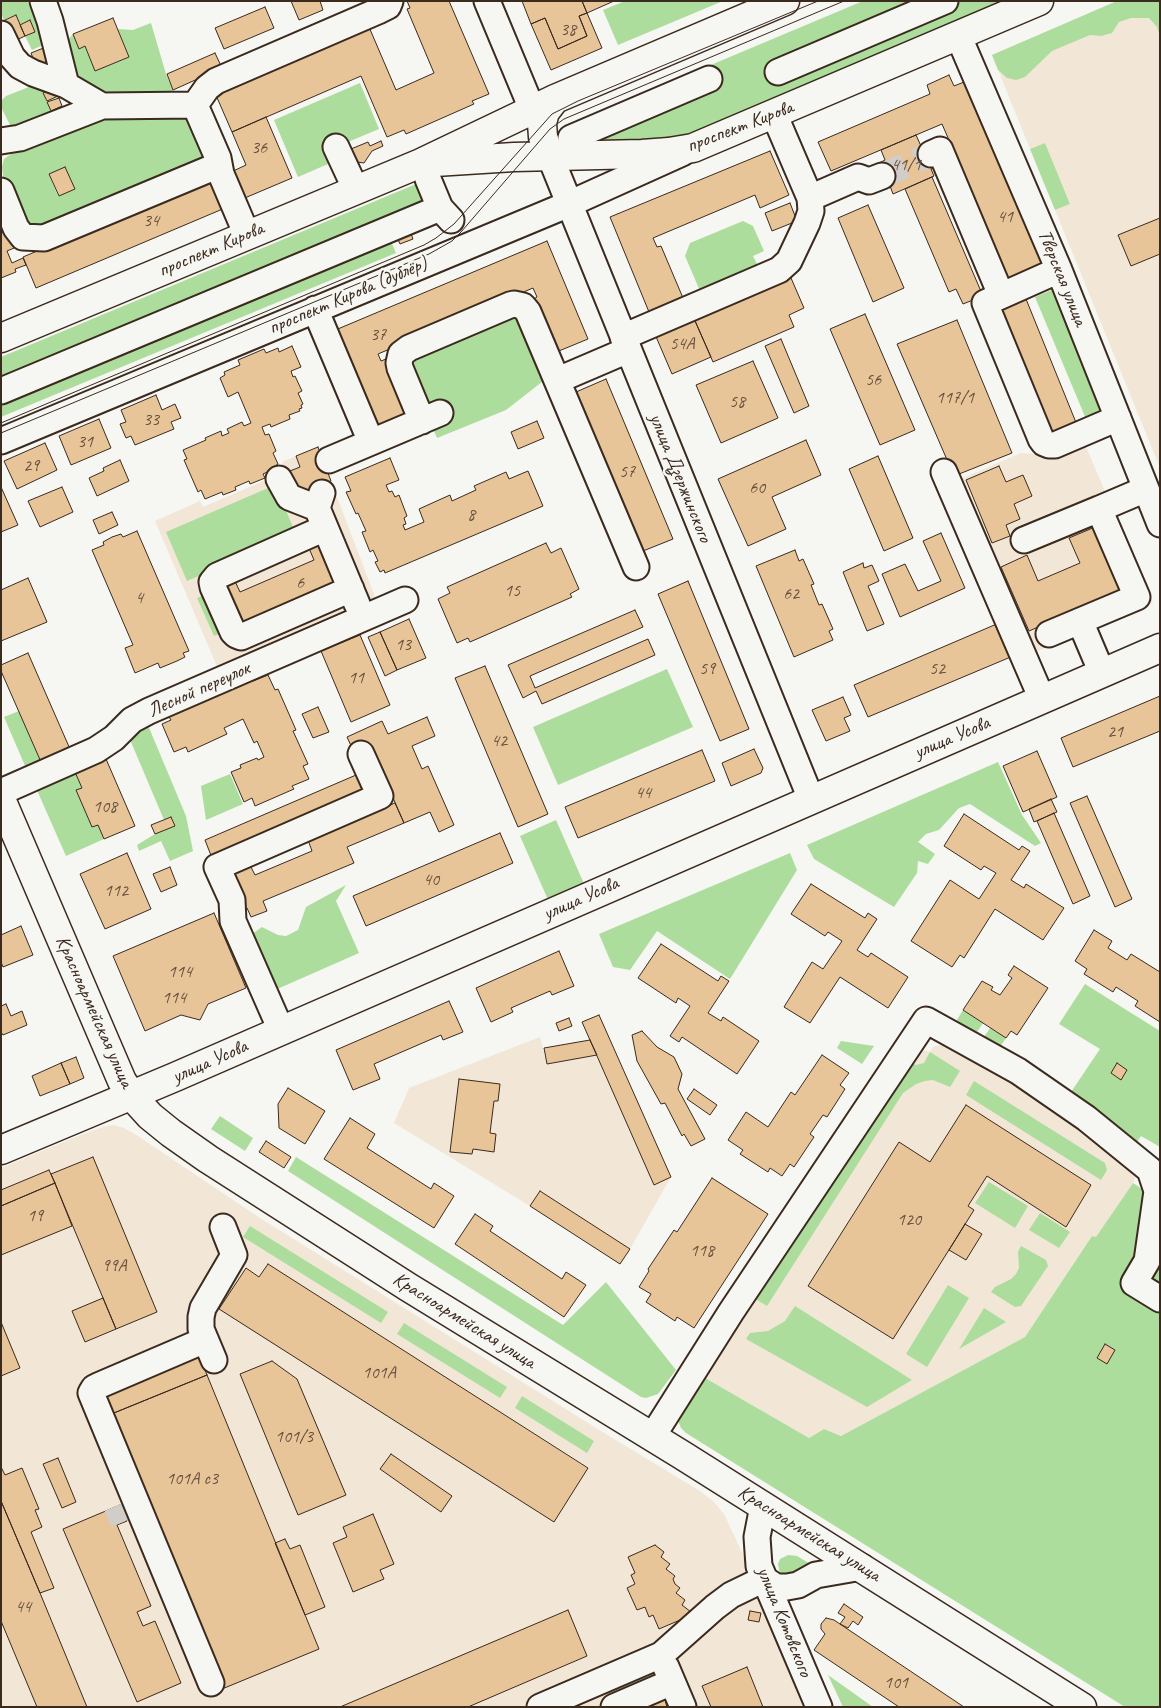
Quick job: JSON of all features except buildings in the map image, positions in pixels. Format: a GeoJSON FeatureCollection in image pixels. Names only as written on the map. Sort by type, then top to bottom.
{"type":"FeatureCollection","features":[{"type":"Feature","properties":{"kind":"main road","name":"проспект Кирова"},"geometry":{"type":"LineString","coordinates":[[424,171],[544,104],[785,1]]}},
{"type":"Feature","properties":{"kind":"main road","name":"проспект Кирова"},"geometry":{"type":"LineString","coordinates":[[1,338],[356,190],[424,171],[514,157],[642,154],[693,148],[1039,1]]}},
{"type":"Feature","properties":{"kind":"main road"},"geometry":{"type":"LineString","coordinates":[[544,104],[543,137],[550,156]]}},
{"type":"Feature","properties":{"kind":"main road","name":"улица Усова"},"geometry":{"type":"LineString","coordinates":[[1,1150],[131,1096],[1160,648]]}},
{"type":"Feature","properties":{"kind":"main road","name":"Красноармейская улица"},"geometry":{"type":"LineString","coordinates":[[1,799],[122,1081],[131,1096],[150,1116],[208,1159],[408,1287],[652,1436],[1082,1707]]}},
{"type":"Feature","properties":{"kind":"street"},"geometry":{"type":"LineString","coordinates":[[44,1],[66,86]]}},
{"type":"Feature","properties":{"kind":"street"},"geometry":{"type":"LineString","coordinates":[[195,105],[207,88],[216,81],[378,11],[388,6],[390,1]]}},
{"type":"Feature","properties":{"kind":"street"},"geometry":{"type":"LineString","coordinates":[[488,1],[544,104]]}},
{"type":"Feature","properties":{"kind":"street"},"geometry":{"type":"LineString","coordinates":[[778,72],[945,1]]}},
{"type":"Feature","properties":{"kind":"street"},"geometry":{"type":"LineString","coordinates":[[1,34],[16,62],[33,73],[66,86],[102,106]]}},
{"type":"Feature","properties":{"kind":"street","name":"Тверская улица"},"geometry":{"type":"LineString","coordinates":[[958,36],[1059,270],[1160,524]]}},
{"type":"Feature","properties":{"kind":"street"},"geometry":{"type":"LineString","coordinates":[[572,138],[709,79]]}},
{"type":"Feature","properties":{"kind":"street"},"geometry":{"type":"LineString","coordinates":[[1,141],[20,138],[102,106],[195,105]]}},
{"type":"Feature","properties":{"kind":"street"},"geometry":{"type":"LineString","coordinates":[[195,105],[218,158],[221,174],[248,235]]}},
{"type":"Feature","properties":{"kind":"street"},"geometry":{"type":"LineString","coordinates":[[558,380],[626,344],[779,270],[789,261],[811,211],[810,198],[774,114]]}},
{"type":"Feature","properties":{"kind":"street"},"geometry":{"type":"LineString","coordinates":[[336,147],[356,190]]}},
{"type":"Feature","properties":{"kind":"street","name":"проспект Кирова (дублёр)"},"geometry":{"type":"LineString","coordinates":[[1,441],[569,204],[693,148]]}},
{"type":"Feature","properties":{"kind":"street"},"geometry":{"type":"LineString","coordinates":[[931,154],[940,150],[1001,296]]}},
{"type":"Feature","properties":{"kind":"street","name":"улица Дзержинского"},"geometry":{"type":"LineString","coordinates":[[550,156],[811,799]]}},
{"type":"Feature","properties":{"kind":"street"},"geometry":{"type":"LineString","coordinates":[[1,191],[16,228],[23,237],[44,238],[219,165]]}},
{"type":"Feature","properties":{"kind":"street"},"geometry":{"type":"LineString","coordinates":[[1,391],[445,214],[424,171]]}},
{"type":"Feature","properties":{"kind":"street"},"geometry":{"type":"LineString","coordinates":[[810,198],[858,178],[869,181],[882,176]]}},
{"type":"Feature","properties":{"kind":"street"},"geometry":{"type":"LineString","coordinates":[[1059,270],[985,303],[1044,443],[1055,445],[1118,418]]}},
{"type":"Feature","properties":{"kind":"street"},"geometry":{"type":"LineString","coordinates":[[329,460],[431,417],[400,368],[399,359],[401,354],[409,348],[510,305],[519,304],[526,308],[558,380],[636,568]]}},
{"type":"Feature","properties":{"kind":"street"},"geometry":{"type":"LineString","coordinates":[[315,310],[371,442]]}},
{"type":"Feature","properties":{"kind":"street"},"geometry":{"type":"LineString","coordinates":[[944,472],[1042,699]]}},
{"type":"Feature","properties":{"kind":"street"},"geometry":{"type":"LineString","coordinates":[[279,479],[289,497],[321,510],[363,618]]}},
{"type":"Feature","properties":{"kind":"street"},"geometry":{"type":"LineString","coordinates":[[1024,540],[1146,489]]}},
{"type":"Feature","properties":{"kind":"street"},"geometry":{"type":"LineString","coordinates":[[1049,634],[1137,597],[1099,509]]}},
{"type":"Feature","properties":{"kind":"street"},"geometry":{"type":"LineString","coordinates":[[321,510],[217,576],[212,582],[233,632],[238,636],[243,636],[351,589]]}},
{"type":"Feature","properties":{"kind":"street","name":"Лесной переулок"},"geometry":{"type":"LineString","coordinates":[[1,792],[96,750],[114,738],[132,720],[149,711],[405,600]]}},
{"type":"Feature","properties":{"kind":"street"},"geometry":{"type":"LineString","coordinates":[[298,612],[310,641]]}},
{"type":"Feature","properties":{"kind":"street"},"geometry":{"type":"LineString","coordinates":[[1080,621],[1102,673]]}},
{"type":"Feature","properties":{"kind":"street"},"geometry":{"type":"LineString","coordinates":[[281,1030],[233,922],[232,900],[217,867],[380,796],[361,754]]}},
{"type":"Feature","properties":{"kind":"street"},"geometry":{"type":"LineString","coordinates":[[652,1436],[731,1312],[926,1020],[1018,1071],[1086,1118],[1150,1170],[1157,1191],[1148,1261],[1134,1283],[1160,1299]]}},
{"type":"Feature","properties":{"kind":"street"},"geometry":{"type":"LineString","coordinates":[[210,1683],[91,1393],[94,1388],[100,1385],[210,1350],[201,1329],[200,1317],[203,1308],[234,1255],[223,1227]]}},
{"type":"Feature","properties":{"kind":"street","name":"улица Котовского"},"geometry":{"type":"LineString","coordinates":[[763,1506],[757,1537],[759,1566],[819,1707]]}},
{"type":"Feature","properties":{"kind":"street"},"geometry":{"type":"LineString","coordinates":[[540,1707],[661,1655],[731,1595],[764,1579],[776,1586],[787,1587],[798,1585],[816,1575],[862,1567]]}},
{"type":"Feature","properties":{"kind":"street"},"geometry":{"type":"LineString","coordinates":[[661,1655],[682,1707]]}},
{"type":"Feature","properties":{"kind":"street"},"geometry":{"type":"LineString","coordinates":[[614,1707],[672,1682]]}},
{"type":"Feature","properties":{"kind":"shaded area"},"geometry":{"type":"Polygon","coordinates":[[[1117,1],[1160,1],[1160,468],[1055,210],[1070,204],[1045,144],[1030,149],[992,55],[1117,1]]]}},
{"type":"Feature","properties":{"kind":"shaded area"},"geometry":{"type":"Polygon","coordinates":[[[1083,440],[1153,603],[1031,654],[958,480],[1021,453],[1048,455],[1083,440]]]}},
{"type":"Feature","properties":{"kind":"shaded area"},"geometry":{"type":"Polygon","coordinates":[[[318,447],[377,602],[219,671],[155,521],[200,501],[203,507],[273,477],[284,461],[318,447]]]}},
{"type":"Feature","properties":{"kind":"shaded area"},"geometry":{"type":"Polygon","coordinates":[[[540,1037],[547,1064],[597,1055],[654,1184],[671,1177],[630,1249],[540,1191],[530,1206],[394,1123],[409,1088],[540,1037]]]}},
{"type":"Feature","properties":{"kind":"shaded area"},"geometry":{"type":"Polygon","coordinates":[[[939,1045],[1017,1078],[1077,1121],[1133,1173],[1135,1178],[1096,1238],[1092,1236],[1025,1337],[841,1436],[824,1429],[809,1438],[700,1375],[916,1051],[930,1052],[933,1047],[939,1045]]]}},
{"type":"Feature","properties":{"kind":"shaded area"},"geometry":{"type":"Polygon","coordinates":[[[114,1125],[135,1134],[257,1216],[700,1491],[713,1501],[724,1514],[789,1653],[786,1664],[805,1707],[1,1707],[1,1168],[103,1127],[114,1125]],[[268,1264],[259,1277],[245,1268],[220,1309],[580,1481],[588,1467],[268,1264]]]}},
{"type":"Feature","properties":{"kind":"green space"},"geometry":{"type":"Polygon","coordinates":[[[1,1],[27,1],[31,9],[40,17],[45,44],[32,50],[25,36],[29,21],[20,25],[16,15],[4,20],[1,13],[1,1]]]}},
{"type":"Feature","properties":{"kind":"green space"},"geometry":{"type":"Polygon","coordinates":[[[625,1],[723,1],[618,45],[603,10],[625,1]]]}},
{"type":"Feature","properties":{"kind":"green space"},"geometry":{"type":"Polygon","coordinates":[[[863,1],[1011,1],[689,138],[584,144],[575,122],[863,1]]]}},
{"type":"Feature","properties":{"kind":"green space"},"geometry":{"type":"Polygon","coordinates":[[[1117,1],[1160,1],[1160,37],[1157,27],[1149,18],[1131,18],[1119,22],[1112,33],[1101,36],[1090,35],[1052,51],[1025,77],[1016,80],[1007,78],[998,70],[992,55],[1117,1]]]}},
{"type":"Feature","properties":{"kind":"green space"},"geometry":{"type":"Polygon","coordinates":[[[151,23],[166,74],[173,90],[172,96],[111,94],[84,85],[78,80],[68,51],[68,40],[73,34],[79,49],[85,46],[95,71],[129,57],[118,29],[133,30],[151,23]]]}},
{"type":"Feature","properties":{"kind":"green space"},"geometry":{"type":"Polygon","coordinates":[[[360,83],[379,129],[331,149],[335,161],[298,177],[274,120],[360,83]]]}},
{"type":"Feature","properties":{"kind":"green space"},"geometry":{"type":"Polygon","coordinates":[[[34,85],[52,88],[43,93],[51,111],[60,107],[61,110],[15,129],[10,125],[1,107],[1,101],[6,96],[34,85]]]}},
{"type":"Feature","properties":{"kind":"green space"},"geometry":{"type":"Polygon","coordinates":[[[112,112],[180,115],[189,121],[206,165],[42,231],[22,222],[3,175],[4,159],[11,154],[112,112]],[[49,174],[58,196],[74,189],[49,174]]]}},
{"type":"Feature","properties":{"kind":"green space"},"geometry":{"type":"Polygon","coordinates":[[[1045,143],[1070,204],[1055,210],[1030,149],[1045,143]]]}},
{"type":"Feature","properties":{"kind":"green space"},"geometry":{"type":"Polygon","coordinates":[[[421,182],[434,211],[386,230],[396,253],[1,417],[1,357],[421,182]]]}},
{"type":"Feature","properties":{"kind":"green space"},"geometry":{"type":"Polygon","coordinates":[[[743,221],[753,226],[764,251],[753,256],[758,266],[700,291],[685,256],[690,243],[743,221]]]}},
{"type":"Feature","properties":{"kind":"green space"},"geometry":{"type":"Polygon","coordinates":[[[1054,289],[1105,412],[1086,419],[1035,297],[1054,289]]]}},
{"type":"Feature","properties":{"kind":"green space"},"geometry":{"type":"Polygon","coordinates":[[[517,312],[547,378],[506,410],[437,438],[407,367],[408,360],[517,312]]]}},
{"type":"Feature","properties":{"kind":"green space"},"geometry":{"type":"Polygon","coordinates":[[[275,485],[296,534],[187,581],[166,532],[275,485]]]}},
{"type":"Feature","properties":{"kind":"green space"},"geometry":{"type":"Polygon","coordinates":[[[209,593],[226,631],[214,636],[197,598],[209,593]]]}},
{"type":"Feature","properties":{"kind":"green space"},"geometry":{"type":"Polygon","coordinates":[[[667,669],[693,727],[558,785],[533,727],[667,669]]]}},
{"type":"Feature","properties":{"kind":"green space"},"geometry":{"type":"Polygon","coordinates":[[[19,711],[41,762],[26,768],[4,717],[19,711]]]}},
{"type":"Feature","properties":{"kind":"green space"},"geometry":{"type":"Polygon","coordinates":[[[147,723],[186,816],[193,851],[170,861],[161,841],[139,851],[137,845],[174,825],[171,817],[164,820],[131,742],[132,730],[147,723]]]}},
{"type":"Feature","properties":{"kind":"green space"},"geometry":{"type":"Polygon","coordinates":[[[998,762],[1022,815],[1041,843],[1035,846],[970,804],[959,808],[939,830],[926,834],[918,842],[935,854],[928,864],[918,861],[917,873],[894,907],[814,859],[807,845],[998,762]]]}},
{"type":"Feature","properties":{"kind":"green space"},"geometry":{"type":"Polygon","coordinates":[[[75,772],[82,788],[77,790],[98,825],[104,839],[66,856],[36,788],[75,772]]]}},
{"type":"Feature","properties":{"kind":"green space"},"geometry":{"type":"Polygon","coordinates":[[[230,774],[243,804],[206,820],[201,786],[230,774]]]}},
{"type":"Feature","properties":{"kind":"green space"},"geometry":{"type":"Polygon","coordinates":[[[556,820],[585,886],[549,902],[520,836],[556,820]]]}},
{"type":"Feature","properties":{"kind":"green space"},"geometry":{"type":"Polygon","coordinates":[[[790,853],[797,870],[730,979],[657,931],[630,970],[613,967],[599,934],[790,853]]]}},
{"type":"Feature","properties":{"kind":"green space"},"geometry":{"type":"Polygon","coordinates":[[[346,885],[336,901],[359,953],[275,990],[252,934],[262,927],[278,935],[286,936],[298,930],[306,907],[346,885]]]}},
{"type":"Feature","properties":{"kind":"green space"},"geometry":{"type":"Polygon","coordinates":[[[1085,984],[1160,1031],[1160,1147],[1141,1136],[1137,1142],[1069,1095],[1100,1049],[1059,1024],[1085,984]]]}},
{"type":"Feature","properties":{"kind":"green space"},"geometry":{"type":"Polygon","coordinates":[[[963,1010],[983,1023],[975,1035],[955,1023],[963,1010]]]}},
{"type":"Feature","properties":{"kind":"green space"},"geometry":{"type":"Polygon","coordinates":[[[990,1028],[1006,1038],[998,1050],[982,1040],[990,1028]]]}},
{"type":"Feature","properties":{"kind":"green space"},"geometry":{"type":"Polygon","coordinates":[[[841,1041],[874,1046],[862,1064],[837,1048],[841,1041]]]}},
{"type":"Feature","properties":{"kind":"green space"},"geometry":{"type":"Polygon","coordinates":[[[930,1052],[960,1071],[950,1087],[933,1080],[925,1081],[916,1084],[903,1093],[767,1306],[752,1297],[908,1061],[916,1065],[924,1063],[930,1052]]]}},
{"type":"Feature","properties":{"kind":"green space"},"geometry":{"type":"Polygon","coordinates":[[[974,1081],[1105,1163],[1107,1170],[1101,1180],[966,1095],[974,1081]]]}},
{"type":"Feature","properties":{"kind":"green space"},"geometry":{"type":"Polygon","coordinates":[[[220,1116],[253,1138],[245,1151],[211,1129],[220,1116]]]}},
{"type":"Feature","properties":{"kind":"green space"},"geometry":{"type":"Polygon","coordinates":[[[296,1157],[563,1325],[606,1282],[676,1370],[658,1394],[646,1398],[641,1397],[288,1171],[296,1157]]]}},
{"type":"Feature","properties":{"kind":"green space"},"geometry":{"type":"Polygon","coordinates":[[[989,1182],[1028,1206],[1015,1228],[975,1203],[989,1182]]]}},
{"type":"Feature","properties":{"kind":"green space"},"geometry":{"type":"Polygon","coordinates":[[[1133,1183],[1160,1201],[1160,1707],[1125,1707],[686,1433],[681,1428],[677,1414],[700,1375],[809,1438],[824,1429],[841,1436],[1025,1337],[1092,1236],[1096,1237],[1133,1183]]]}},
{"type":"Feature","properties":{"kind":"green space"},"geometry":{"type":"Polygon","coordinates":[[[1040,1213],[1070,1232],[1059,1248],[1029,1230],[1040,1213]]]}},
{"type":"Feature","properties":{"kind":"green space"},"geometry":{"type":"Polygon","coordinates":[[[250,1226],[388,1312],[381,1323],[243,1237],[250,1226]]]}},
{"type":"Feature","properties":{"kind":"green space"},"geometry":{"type":"Polygon","coordinates":[[[1021,1246],[1046,1260],[1048,1266],[1021,1306],[1015,1307],[991,1292],[995,1287],[1011,1279],[1016,1274],[1019,1268],[1018,1252],[1021,1246]]]}},
{"type":"Feature","properties":{"kind":"green space"},"geometry":{"type":"Polygon","coordinates":[[[948,1285],[969,1298],[927,1367],[906,1354],[948,1285]]]}},
{"type":"Feature","properties":{"kind":"green space"},"geometry":{"type":"Polygon","coordinates":[[[795,1306],[912,1380],[867,1407],[746,1339],[750,1333],[768,1331],[785,1321],[795,1306]]]}},
{"type":"Feature","properties":{"kind":"green space"},"geometry":{"type":"Polygon","coordinates":[[[984,1308],[1006,1322],[959,1349],[984,1308]]]}},
{"type":"Feature","properties":{"kind":"green space"},"geometry":{"type":"Polygon","coordinates":[[[404,1323],[507,1387],[500,1398],[397,1334],[404,1323]]]}},
{"type":"Feature","properties":{"kind":"green space"},"geometry":{"type":"Polygon","coordinates":[[[522,1396],[594,1441],[587,1453],[515,1408],[522,1396]]]}},
{"type":"Feature","properties":{"kind":"green space"},"geometry":{"type":"Polygon","coordinates":[[[788,1555],[797,1556],[817,1568],[795,1580],[780,1575],[778,1564],[780,1559],[788,1555]]]}},
{"type":"Feature","properties":{"kind":"green space"},"geometry":{"type":"Polygon","coordinates":[[[828,1675],[873,1707],[843,1707],[828,1675]]]}},
{"type":"Feature","properties":{"kind":"tunnel"},"geometry":{"type":"LineString","coordinates":[[882,176],[931,154]]}},
{"type":"Feature","properties":{"kind":"tunnel"},"geometry":{"type":"LineString","coordinates":[[116,1506],[123,1522]]}},
{"type":"Feature","properties":{"kind":"tram line"},"geometry":{"type":"LineString","coordinates":[[1,423],[424,245],[454,224],[552,114],[578,101],[818,1]]}},
{"type":"Feature","properties":{"kind":"tram line"},"geometry":{"type":"LineString","coordinates":[[1,433],[429,254],[452,241],[550,129],[564,119],[844,1]]}}]}
